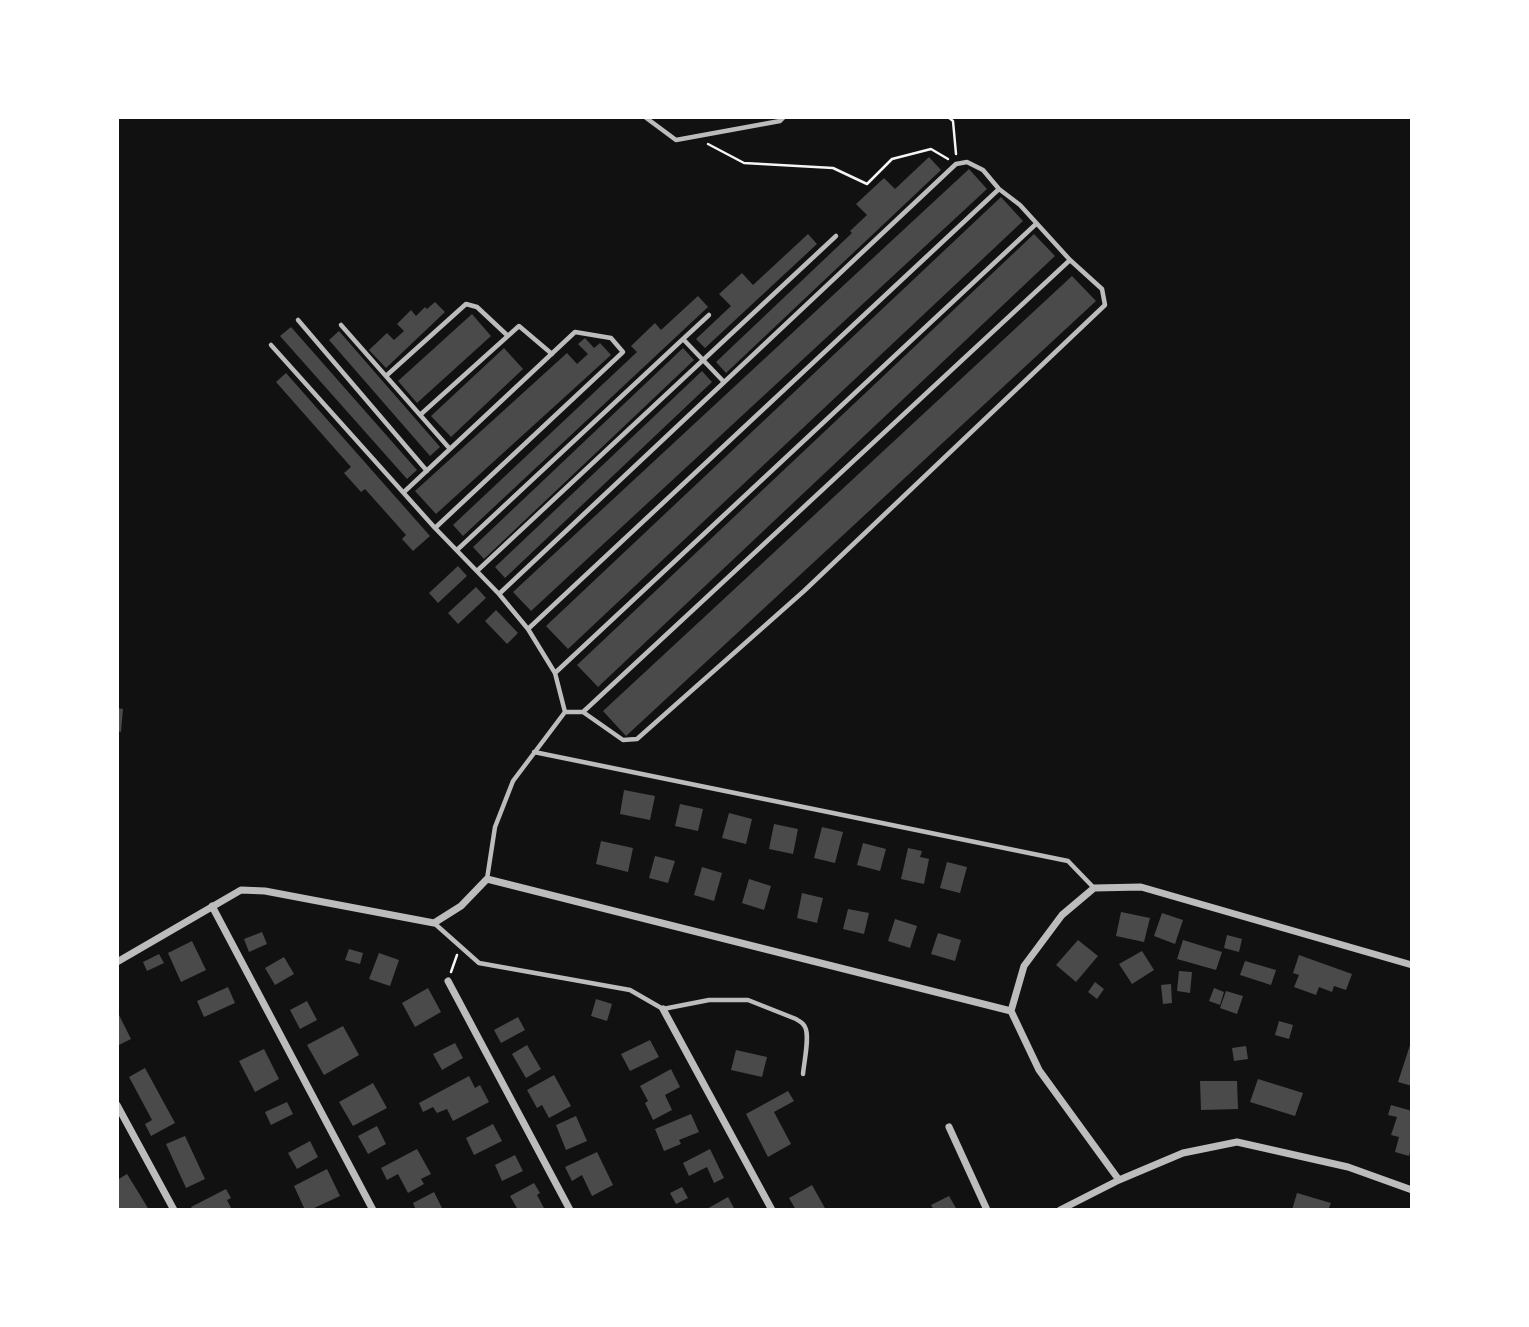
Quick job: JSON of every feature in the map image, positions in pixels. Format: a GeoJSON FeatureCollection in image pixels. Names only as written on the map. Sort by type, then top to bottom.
{"type":"FeatureCollection","features":[{"type":"Feature","properties":{"kind":"street"},"geometry":{"type":"LineString","coordinates":[[117,962],[241,890],[265,891],[434,923],[461,906],[487,878],[1011,1011]]}},
{"type":"Feature","properties":{"kind":"street"},"geometry":{"type":"LineString","coordinates":[[1119,1180],[1039,1070],[1011,1011],[1024,966],[1062,915],[1094,888],[1141,887],[1412,965]]}},
{"type":"Feature","properties":{"kind":"street"},"geometry":{"type":"LineString","coordinates":[[212,906],[373,1210]]}},
{"type":"Feature","properties":{"kind":"street"},"geometry":{"type":"LineString","coordinates":[[447,982],[570,1210]]}},
{"type":"Feature","properties":{"kind":"street"},"geometry":{"type":"LineString","coordinates":[[663,1009],[772,1210]]}},
{"type":"Feature","properties":{"kind":"street"},"geometry":{"type":"LineString","coordinates":[[117,1105],[173,1210]]}},
{"type":"Feature","properties":{"kind":"street"},"geometry":{"type":"LineString","coordinates":[[949,1128],[987,1210]]}},
{"type":"Feature","properties":{"kind":"street"},"geometry":{"type":"LineString","coordinates":[[1060,1210],[1119,1180],[1183,1153],[1237,1142],[1348,1167],[1412,1190]]}},
{"type":"Feature","properties":{"kind":"lane"},"geometry":{"type":"LineString","coordinates":[[645,117],[676,140],[780,121],[784,117]]}},
{"type":"Feature","properties":{"kind":"lane"},"geometry":{"type":"LineString","coordinates":[[499,594],[956,164],[967,162],[983,170],[999,189],[1020,205],[1070,260],[1102,289],[1105,305],[804,591],[637,739],[623,740],[583,712],[565,712]]}},
{"type":"Feature","properties":{"kind":"lane"},"geometry":{"type":"LineString","coordinates":[[528,629],[999,189]]}},
{"type":"Feature","properties":{"kind":"lane"},"geometry":{"type":"LineString","coordinates":[[555,673],[1036,224]]}},
{"type":"Feature","properties":{"kind":"lane"},"geometry":{"type":"LineString","coordinates":[[477,571],[836,236]]}},
{"type":"Feature","properties":{"kind":"lane"},"geometry":{"type":"LineString","coordinates":[[583,712],[1070,260]]}},
{"type":"Feature","properties":{"kind":"lane"},"geometry":{"type":"LineString","coordinates":[[386,376],[466,304],[477,307],[508,336]]}},
{"type":"Feature","properties":{"kind":"lane"},"geometry":{"type":"LineString","coordinates":[[457,550],[709,315]]}},
{"type":"Feature","properties":{"kind":"lane"},"geometry":{"type":"LineString","coordinates":[[298,320],[427,471]]}},
{"type":"Feature","properties":{"kind":"lane"},"geometry":{"type":"LineString","coordinates":[[341,325],[450,449]]}},
{"type":"Feature","properties":{"kind":"lane"},"geometry":{"type":"LineString","coordinates":[[420,415],[519,326],[552,354]]}},
{"type":"Feature","properties":{"kind":"lane"},"geometry":{"type":"LineString","coordinates":[[404,492],[575,332],[611,338],[623,352],[435,528]]}},
{"type":"Feature","properties":{"kind":"lane"},"geometry":{"type":"LineString","coordinates":[[683,339],[724,382]]}},
{"type":"Feature","properties":{"kind":"lane"},"geometry":{"type":"LineString","coordinates":[[271,345],[528,629],[555,673],[565,712]]}},
{"type":"Feature","properties":{"kind":"lane"},"geometry":{"type":"LineString","coordinates":[[487,878],[495,827],[513,780],[565,712]]}},
{"type":"Feature","properties":{"kind":"lane"},"geometry":{"type":"LineString","coordinates":[[534,752],[1068,861],[1094,888]]}},
{"type":"Feature","properties":{"kind":"lane"},"geometry":{"type":"LineString","coordinates":[[434,923],[479,963],[630,990],[663,1009],[709,1000],[748,1000],[796,1019],[806,1028],[803,1074]]}},
{"type":"Feature","properties":{"kind":"path"},"geometry":{"type":"LineString","coordinates":[[948,117],[953,121],[956,164]]}},
{"type":"Feature","properties":{"kind":"path"},"geometry":{"type":"LineString","coordinates":[[693,137],[744,163],[833,168],[867,184],[892,159],[931,149],[956,164]]}},
{"type":"Feature","properties":{"kind":"path"},"geometry":{"type":"LineString","coordinates":[[447,982],[460,946]]}},
{"type":"Feature","properties":{"kind":"building"},"geometry":{"type":"Polygon","coordinates":[[[929,157],[941,170],[726,373],[716,362],[852,233],[850,231],[867,215],[856,204],[884,178],[895,189],[929,157]]]}},
{"type":"Feature","properties":{"kind":"building"},"geometry":{"type":"Polygon","coordinates":[[[969,169],[987,189],[531,611],[513,592],[969,169]]]}},
{"type":"Feature","properties":{"kind":"building"},"geometry":{"type":"Polygon","coordinates":[[[1001,197],[1023,221],[568,649],[546,626],[1001,197]]]}},
{"type":"Feature","properties":{"kind":"building"},"geometry":{"type":"Polygon","coordinates":[[[808,234],[817,244],[705,348],[696,339],[731,306],[719,294],[742,273],[753,285],[808,234]]]}},
{"type":"Feature","properties":{"kind":"building"},"geometry":{"type":"Polygon","coordinates":[[[1034,234],[1055,256],[598,687],[577,665],[1034,234]]]}},
{"type":"Feature","properties":{"kind":"building"},"geometry":{"type":"Polygon","coordinates":[[[1072,276],[1096,301],[626,736],[603,711],[1072,276]]]}},
{"type":"Feature","properties":{"kind":"building"},"geometry":{"type":"Polygon","coordinates":[[[698,296],[708,307],[463,536],[453,525],[637,352],[631,346],[655,323],[661,330],[698,296]]]}},
{"type":"Feature","properties":{"kind":"building"},"geometry":{"type":"Polygon","coordinates":[[[435,302],[445,312],[386,368],[369,350],[387,333],[394,340],[404,331],[397,324],[411,310],[416,316],[435,302]]]}},
{"type":"Feature","properties":{"kind":"building"},"geometry":{"type":"Polygon","coordinates":[[[472,314],[491,336],[417,403],[398,381],[472,314]]]}},
{"type":"Feature","properties":{"kind":"building"},"geometry":{"type":"Polygon","coordinates":[[[291,327],[417,470],[407,479],[280,336],[291,327]]]}},
{"type":"Feature","properties":{"kind":"building"},"geometry":{"type":"Polygon","coordinates":[[[339,331],[440,447],[430,456],[329,340],[339,331]]]}},
{"type":"Feature","properties":{"kind":"building"},"geometry":{"type":"Polygon","coordinates":[[[585,338],[594,348],[600,343],[611,355],[436,514],[415,491],[567,353],[577,364],[588,354],[578,344],[585,338]]]}},
{"type":"Feature","properties":{"kind":"building"},"geometry":{"type":"Polygon","coordinates":[[[504,348],[523,369],[451,437],[431,416],[504,348]]]}},
{"type":"Feature","properties":{"kind":"building"},"geometry":{"type":"Polygon","coordinates":[[[683,348],[694,360],[484,559],[473,547],[683,348]]]}},
{"type":"Feature","properties":{"kind":"building"},"geometry":{"type":"Polygon","coordinates":[[[702,371],[712,382],[505,578],[495,567],[702,371]]]}},
{"type":"Feature","properties":{"kind":"building"},"geometry":{"type":"Polygon","coordinates":[[[286,373],[430,536],[413,551],[402,539],[406,535],[365,489],[361,492],[344,473],[351,467],[276,382],[286,373]]]}},
{"type":"Feature","properties":{"kind":"building"},"geometry":{"type":"Polygon","coordinates":[[[458,566],[467,576],[438,603],[429,593],[458,566]]]}},
{"type":"Feature","properties":{"kind":"building"},"geometry":{"type":"Polygon","coordinates":[[[476,587],[486,598],[458,624],[448,613],[476,587]]]}},
{"type":"Feature","properties":{"kind":"building"},"geometry":{"type":"Polygon","coordinates":[[[496,610],[518,633],[507,644],[485,621],[496,610]]]}},
{"type":"Feature","properties":{"kind":"building"},"geometry":{"type":"Polygon","coordinates":[[[117,708],[123,709],[121,732],[117,731],[117,708]]]}},
{"type":"Feature","properties":{"kind":"building"},"geometry":{"type":"Polygon","coordinates":[[[624,790],[655,796],[650,820],[620,814],[624,790]]]}},
{"type":"Feature","properties":{"kind":"building"},"geometry":{"type":"Polygon","coordinates":[[[680,804],[703,809],[698,831],[675,826],[680,804]]]}},
{"type":"Feature","properties":{"kind":"building"},"geometry":{"type":"Polygon","coordinates":[[[729,813],[752,819],[746,844],[722,838],[729,813]]]}},
{"type":"Feature","properties":{"kind":"building"},"geometry":{"type":"Polygon","coordinates":[[[774,824],[798,829],[793,854],[769,849],[774,824]]]}},
{"type":"Feature","properties":{"kind":"building"},"geometry":{"type":"Polygon","coordinates":[[[822,827],[843,832],[835,863],[814,858],[822,827]]]}},
{"type":"Feature","properties":{"kind":"building"},"geometry":{"type":"Polygon","coordinates":[[[601,841],[633,848],[628,872],[596,864],[601,841]]]}},
{"type":"Feature","properties":{"kind":"building"},"geometry":{"type":"Polygon","coordinates":[[[863,843],[886,849],[880,871],[857,865],[863,843]]]}},
{"type":"Feature","properties":{"kind":"building"},"geometry":{"type":"Polygon","coordinates":[[[908,848],[922,851],[920,857],[929,859],[924,884],[901,879],[908,848]]]}},
{"type":"Feature","properties":{"kind":"building"},"geometry":{"type":"Polygon","coordinates":[[[655,856],[675,861],[668,883],[649,878],[655,856]]]}},
{"type":"Feature","properties":{"kind":"building"},"geometry":{"type":"Polygon","coordinates":[[[947,862],[967,867],[960,893],[940,888],[947,862]]]}},
{"type":"Feature","properties":{"kind":"building"},"geometry":{"type":"Polygon","coordinates":[[[702,867],[722,873],[714,901],[694,895],[702,867]]]}},
{"type":"Feature","properties":{"kind":"building"},"geometry":{"type":"Polygon","coordinates":[[[749,879],[771,886],[764,910],[742,903],[749,879]]]}},
{"type":"Feature","properties":{"kind":"building"},"geometry":{"type":"Polygon","coordinates":[[[802,893],[823,898],[817,923],[797,918],[802,893]]]}},
{"type":"Feature","properties":{"kind":"building"},"geometry":{"type":"Polygon","coordinates":[[[848,909],[869,913],[864,934],[843,929],[848,909]]]}},
{"type":"Feature","properties":{"kind":"building"},"geometry":{"type":"Polygon","coordinates":[[[1121,912],[1150,918],[1144,942],[1116,936],[1121,912]]]}},
{"type":"Feature","properties":{"kind":"building"},"geometry":{"type":"Polygon","coordinates":[[[1162,913],[1183,920],[1175,944],[1154,936],[1162,913]]]}},
{"type":"Feature","properties":{"kind":"building"},"geometry":{"type":"Polygon","coordinates":[[[895,919],[917,926],[910,948],[888,941],[895,919]]]}},
{"type":"Feature","properties":{"kind":"building"},"geometry":{"type":"Polygon","coordinates":[[[262,932],[267,944],[249,952],[244,939],[262,932]]]}},
{"type":"Feature","properties":{"kind":"building"},"geometry":{"type":"Polygon","coordinates":[[[938,933],[961,940],[955,961],[931,954],[938,933]]]}},
{"type":"Feature","properties":{"kind":"building"},"geometry":{"type":"Polygon","coordinates":[[[1227,935],[1242,939],[1239,952],[1224,948],[1227,935]]]}},
{"type":"Feature","properties":{"kind":"building"},"geometry":{"type":"Polygon","coordinates":[[[1078,940],[1098,956],[1076,982],[1056,965],[1078,940]]]}},
{"type":"Feature","properties":{"kind":"building"},"geometry":{"type":"Polygon","coordinates":[[[1183,940],[1222,952],[1216,970],[1177,959],[1183,940]]]}},
{"type":"Feature","properties":{"kind":"building"},"geometry":{"type":"Polygon","coordinates":[[[192,941],[206,970],[181,982],[168,953],[192,941]]]}},
{"type":"Feature","properties":{"kind":"building"},"geometry":{"type":"Polygon","coordinates":[[[349,949],[363,953],[360,964],[345,960],[349,949]]]}},
{"type":"Feature","properties":{"kind":"building"},"geometry":{"type":"Polygon","coordinates":[[[1142,951],[1154,970],[1132,984],[1119,964],[1142,951]]]}},
{"type":"Feature","properties":{"kind":"building"},"geometry":{"type":"Polygon","coordinates":[[[379,953],[399,960],[390,986],[369,979],[379,953]]]}},
{"type":"Feature","properties":{"kind":"building"},"geometry":{"type":"Polygon","coordinates":[[[159,954],[164,963],[147,971],[143,962],[159,954]]]}},
{"type":"Feature","properties":{"kind":"building"},"geometry":{"type":"Polygon","coordinates":[[[1299,955],[1352,974],[1346,990],[1334,986],[1332,992],[1319,987],[1316,995],[1294,987],[1299,975],[1293,973],[1299,955]]]}},
{"type":"Feature","properties":{"kind":"building"},"geometry":{"type":"Polygon","coordinates":[[[284,957],[294,974],[275,985],[265,968],[284,957]]]}},
{"type":"Feature","properties":{"kind":"building"},"geometry":{"type":"Polygon","coordinates":[[[1245,961],[1276,970],[1271,985],[1240,975],[1245,961]]]}},
{"type":"Feature","properties":{"kind":"building"},"geometry":{"type":"Polygon","coordinates":[[[1179,971],[1192,972],[1190,993],[1177,991],[1179,971]]]}},
{"type":"Feature","properties":{"kind":"building"},"geometry":{"type":"Polygon","coordinates":[[[1095,982],[1104,989],[1097,999],[1088,992],[1095,982]]]}},
{"type":"Feature","properties":{"kind":"building"},"geometry":{"type":"Polygon","coordinates":[[[1171,984],[1172,1003],[1163,1004],[1161,985],[1171,984]]]}},
{"type":"Feature","properties":{"kind":"building"},"geometry":{"type":"Polygon","coordinates":[[[228,987],[235,1003],[204,1017],[197,1001],[228,987]]]}},
{"type":"Feature","properties":{"kind":"building"},"geometry":{"type":"Polygon","coordinates":[[[428,988],[441,1012],[415,1027],[402,1003],[428,988]]]}},
{"type":"Feature","properties":{"kind":"building"},"geometry":{"type":"Polygon","coordinates":[[[1214,988],[1224,992],[1220,1005],[1209,1001],[1214,988]]]}},
{"type":"Feature","properties":{"kind":"building"},"geometry":{"type":"Polygon","coordinates":[[[1226,991],[1243,996],[1237,1014],[1220,1008],[1226,991]]]}},
{"type":"Feature","properties":{"kind":"building"},"geometry":{"type":"Polygon","coordinates":[[[596,999],[612,1004],[607,1021],[591,1016],[596,999]]]}},
{"type":"Feature","properties":{"kind":"building"},"geometry":{"type":"Polygon","coordinates":[[[307,1001],[317,1020],[300,1029],[290,1010],[307,1001]]]}},
{"type":"Feature","properties":{"kind":"building"},"geometry":{"type":"Polygon","coordinates":[[[117,1011],[131,1039],[117,1046],[117,1011]]]}},
{"type":"Feature","properties":{"kind":"building"},"geometry":{"type":"Polygon","coordinates":[[[518,1017],[525,1030],[501,1043],[494,1030],[518,1017]]]}},
{"type":"Feature","properties":{"kind":"building"},"geometry":{"type":"Polygon","coordinates":[[[1279,1021],[1293,1025],[1289,1039],[1275,1035],[1279,1021]]]}},
{"type":"Feature","properties":{"kind":"building"},"geometry":{"type":"Polygon","coordinates":[[[343,1026],[359,1055],[324,1075],[307,1045],[343,1026]]]}},
{"type":"Feature","properties":{"kind":"building"},"geometry":{"type":"Polygon","coordinates":[[[1412,1039],[1412,1086],[1398,1082],[1412,1039]]]}},
{"type":"Feature","properties":{"kind":"building"},"geometry":{"type":"Polygon","coordinates":[[[650,1040],[659,1057],[630,1071],[621,1054],[650,1040]]]}},
{"type":"Feature","properties":{"kind":"building"},"geometry":{"type":"Polygon","coordinates":[[[455,1043],[463,1058],[442,1070],[433,1054],[455,1043]]]}},
{"type":"Feature","properties":{"kind":"building"},"geometry":{"type":"Polygon","coordinates":[[[527,1045],[541,1069],[526,1078],[512,1054],[527,1045]]]}},
{"type":"Feature","properties":{"kind":"building"},"geometry":{"type":"Polygon","coordinates":[[[1246,1046],[1248,1059],[1234,1061],[1232,1048],[1246,1046]]]}},
{"type":"Feature","properties":{"kind":"building"},"geometry":{"type":"Polygon","coordinates":[[[264,1049],[279,1079],[255,1092],[239,1061],[264,1049]]]}},
{"type":"Feature","properties":{"kind":"building"},"geometry":{"type":"Polygon","coordinates":[[[736,1050],[767,1057],[762,1077],[731,1070],[736,1050]]]}},
{"type":"Feature","properties":{"kind":"building"},"geometry":{"type":"Polygon","coordinates":[[[145,1068],[175,1123],[151,1136],[145,1124],[152,1120],[129,1077],[145,1068]]]}},
{"type":"Feature","properties":{"kind":"building"},"geometry":{"type":"Polygon","coordinates":[[[671,1069],[680,1087],[665,1095],[672,1110],[653,1120],[645,1103],[648,1101],[640,1086],[671,1069]]]}},
{"type":"Feature","properties":{"kind":"building"},"geometry":{"type":"Polygon","coordinates":[[[554,1075],[571,1106],[549,1118],[542,1105],[537,1108],[527,1090],[554,1075]]]}},
{"type":"Feature","properties":{"kind":"building"},"geometry":{"type":"Polygon","coordinates":[[[469,1076],[475,1088],[480,1085],[489,1102],[453,1121],[447,1109],[437,1113],[433,1107],[423,1112],[419,1103],[469,1076]]]}},
{"type":"Feature","properties":{"kind":"building"},"geometry":{"type":"Polygon","coordinates":[[[1258,1079],[1303,1093],[1295,1116],[1250,1102],[1258,1079]]]}},
{"type":"Feature","properties":{"kind":"building"},"geometry":{"type":"Polygon","coordinates":[[[1200,1081],[1237,1081],[1238,1109],[1201,1110],[1200,1081]]]}},
{"type":"Feature","properties":{"kind":"building"},"geometry":{"type":"Polygon","coordinates":[[[373,1083],[387,1108],[353,1126],[339,1102],[373,1083]]]}},
{"type":"Feature","properties":{"kind":"building"},"geometry":{"type":"Polygon","coordinates":[[[788,1091],[794,1101],[774,1112],[791,1144],[768,1157],[746,1114],[788,1091]]]}},
{"type":"Feature","properties":{"kind":"building"},"geometry":{"type":"Polygon","coordinates":[[[287,1102],[293,1114],[271,1125],[265,1112],[287,1102]]]}},
{"type":"Feature","properties":{"kind":"building"},"geometry":{"type":"Polygon","coordinates":[[[1391,1105],[1412,1111],[1412,1145],[1409,1156],[1395,1152],[1399,1137],[1391,1135],[1397,1117],[1388,1115],[1391,1105]]]}},
{"type":"Feature","properties":{"kind":"building"},"geometry":{"type":"Polygon","coordinates":[[[691,1114],[699,1132],[679,1140],[681,1144],[664,1151],[655,1129],[691,1114]]]}},
{"type":"Feature","properties":{"kind":"building"},"geometry":{"type":"Polygon","coordinates":[[[576,1116],[587,1141],[566,1150],[556,1125],[576,1116]]]}},
{"type":"Feature","properties":{"kind":"building"},"geometry":{"type":"Polygon","coordinates":[[[493,1124],[502,1141],[474,1155],[466,1138],[493,1124]]]}},
{"type":"Feature","properties":{"kind":"building"},"geometry":{"type":"Polygon","coordinates":[[[377,1126],[386,1144],[368,1154],[358,1136],[377,1126]]]}},
{"type":"Feature","properties":{"kind":"building"},"geometry":{"type":"Polygon","coordinates":[[[185,1136],[205,1179],[186,1188],[166,1144],[185,1136]]]}},
{"type":"Feature","properties":{"kind":"building"},"geometry":{"type":"Polygon","coordinates":[[[310,1141],[318,1157],[297,1169],[288,1153],[310,1141]]]}},
{"type":"Feature","properties":{"kind":"building"},"geometry":{"type":"Polygon","coordinates":[[[417,1149],[431,1174],[421,1179],[424,1184],[408,1193],[398,1174],[387,1180],[381,1168],[417,1149]]]}},
{"type":"Feature","properties":{"kind":"building"},"geometry":{"type":"Polygon","coordinates":[[[710,1149],[724,1178],[714,1183],[707,1167],[689,1176],[683,1163],[710,1149]]]}},
{"type":"Feature","properties":{"kind":"building"},"geometry":{"type":"Polygon","coordinates":[[[597,1152],[613,1185],[592,1196],[582,1175],[572,1181],[565,1167],[597,1152]]]}},
{"type":"Feature","properties":{"kind":"building"},"geometry":{"type":"Polygon","coordinates":[[[515,1155],[523,1171],[502,1181],[495,1165],[515,1155]]]}},
{"type":"Feature","properties":{"kind":"building"},"geometry":{"type":"Polygon","coordinates":[[[327,1169],[340,1196],[305,1210],[294,1186],[327,1169]]]}},
{"type":"Feature","properties":{"kind":"building"},"geometry":{"type":"Polygon","coordinates":[[[127,1174],[149,1210],[119,1208],[117,1180],[127,1174]]]}},
{"type":"Feature","properties":{"kind":"building"},"geometry":{"type":"Polygon","coordinates":[[[534,1183],[545,1210],[518,1210],[510,1196],[534,1183]]]}},
{"type":"Feature","properties":{"kind":"building"},"geometry":{"type":"Polygon","coordinates":[[[812,1185],[826,1210],[796,1210],[789,1198],[812,1185]]]}},
{"type":"Feature","properties":{"kind":"building"},"geometry":{"type":"Polygon","coordinates":[[[682,1187],[688,1198],[676,1204],[670,1193],[682,1187]]]}},
{"type":"Feature","properties":{"kind":"building"},"geometry":{"type":"Polygon","coordinates":[[[226,1189],[231,1198],[227,1200],[232,1210],[193,1210],[191,1207],[226,1189]]]}},
{"type":"Feature","properties":{"kind":"building"},"geometry":{"type":"Polygon","coordinates":[[[434,1192],[443,1210],[416,1210],[413,1203],[434,1192]]]}},
{"type":"Feature","properties":{"kind":"building"},"geometry":{"type":"Polygon","coordinates":[[[1297,1193],[1331,1203],[1328,1210],[1292,1210],[1297,1193]]]}},
{"type":"Feature","properties":{"kind":"building"},"geometry":{"type":"Polygon","coordinates":[[[949,1196],[956,1208],[934,1210],[931,1205],[949,1196]]]}},
{"type":"Feature","properties":{"kind":"building"},"geometry":{"type":"Polygon","coordinates":[[[728,1197],[735,1210],[705,1210],[728,1197]]]}}]}
